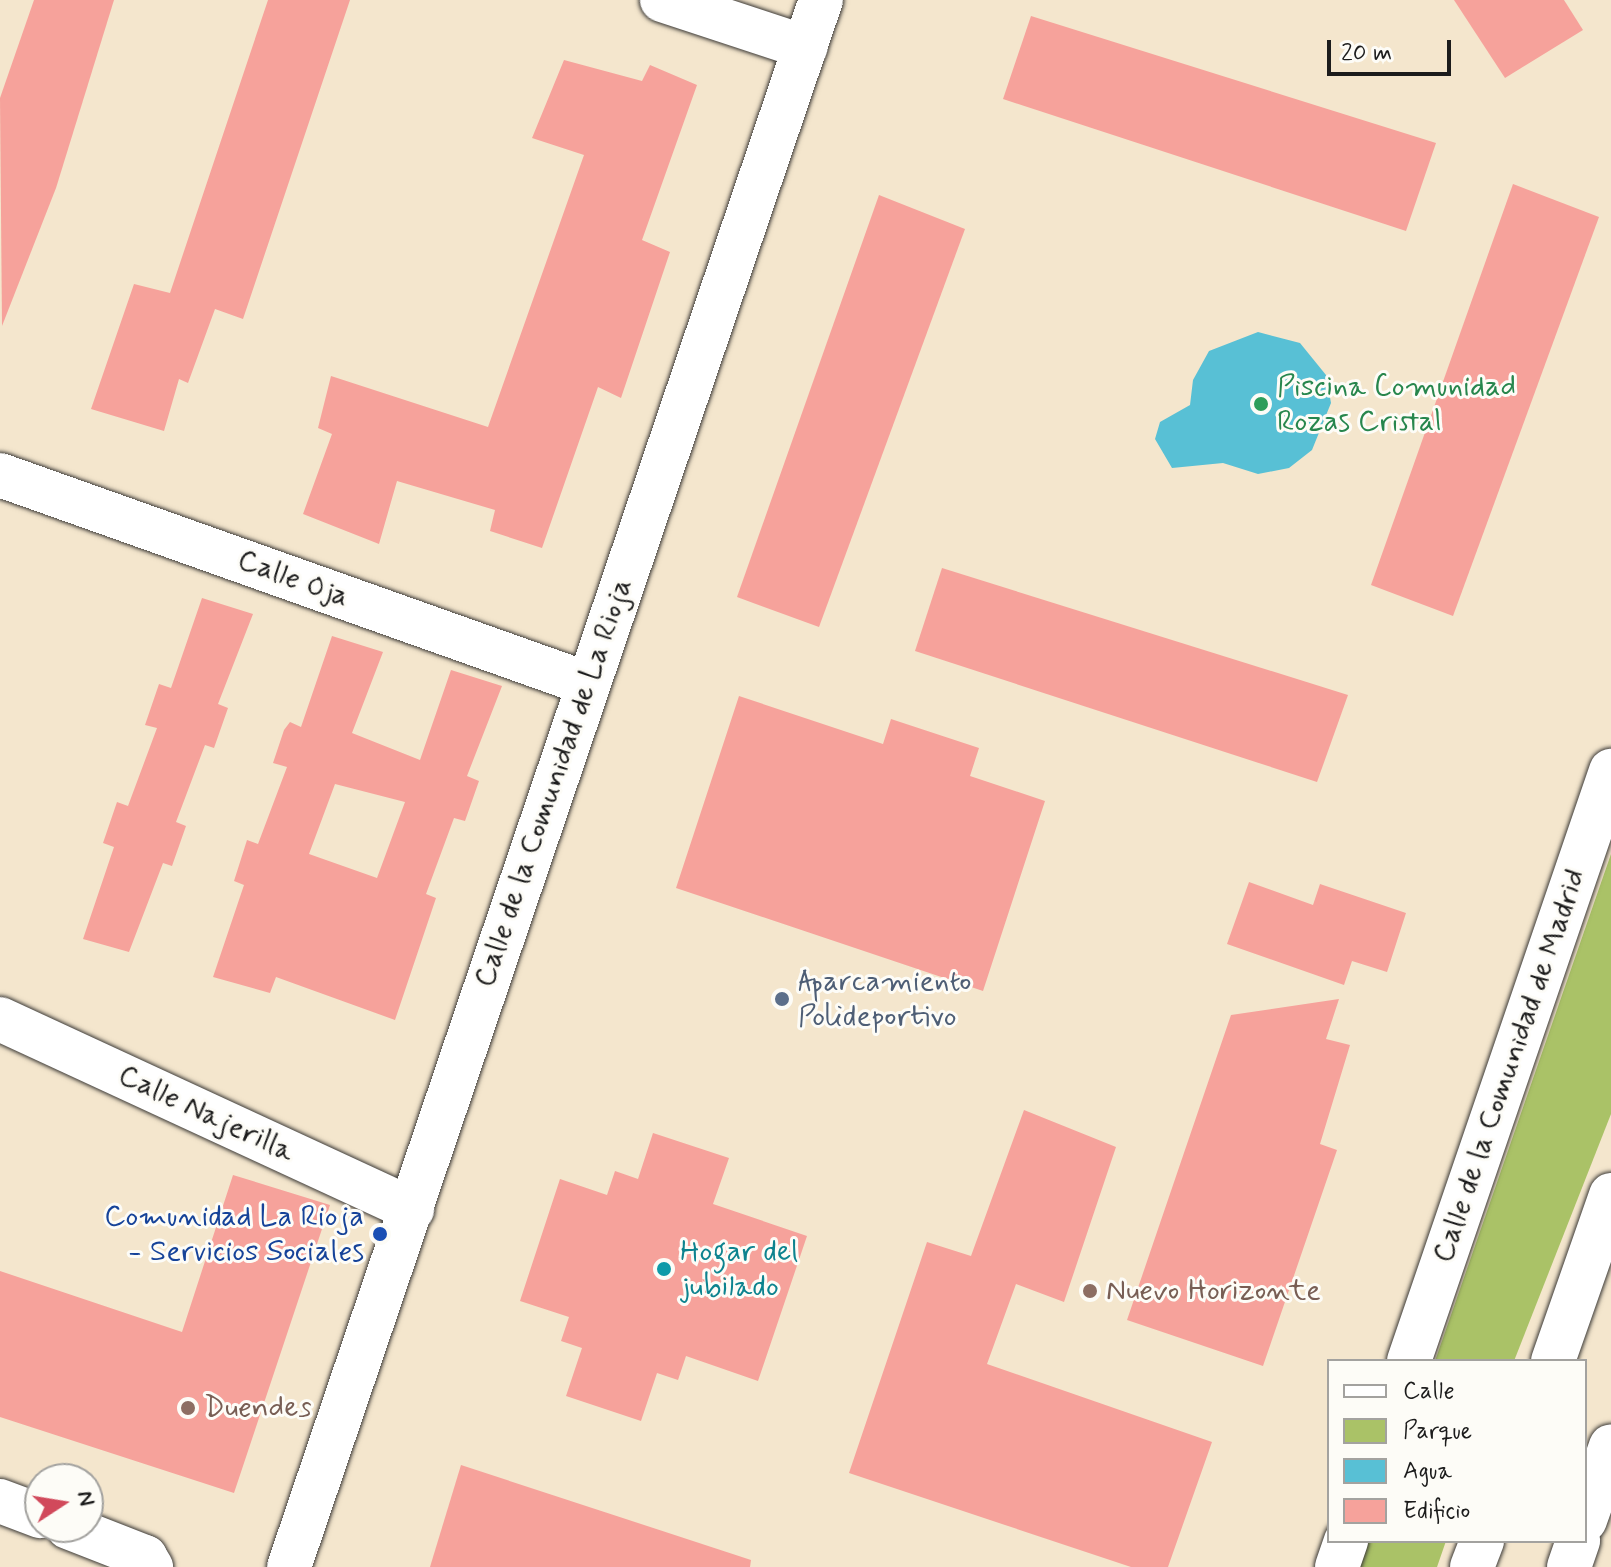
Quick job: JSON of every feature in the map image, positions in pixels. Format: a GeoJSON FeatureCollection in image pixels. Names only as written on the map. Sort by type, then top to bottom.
{"type":"FeatureCollection","features":[{"type":"Feature","properties":{"kind":"main road"},"geometry":{"type":"LineString","coordinates":[[662,0],[805,47]]}},
{"type":"Feature","properties":{"kind":"main road","name":"Calle de la Comunidad de La Rioja"},"geometry":{"type":"LineString","coordinates":[[289,1567],[412,1209],[585,683],[821,0]]}},
{"type":"Feature","properties":{"kind":"main road","name":"Calle Oja"},"geometry":{"type":"LineString","coordinates":[[0,475],[585,683]]}},
{"type":"Feature","properties":{"kind":"main road","name":"Calle de la Comunidad de Madrid"},"geometry":{"type":"LineString","coordinates":[[1410,1359],[1611,771]]}},
{"type":"Feature","properties":{"kind":"main road","name":"Calle Najerilla"},"geometry":{"type":"LineString","coordinates":[[0,1019],[412,1209]]}},
{"type":"Feature","properties":{"kind":"main road"},"geometry":{"type":"LineString","coordinates":[[1554,1357],[1611,1195]]}},
{"type":"Feature","properties":{"kind":"main road"},"geometry":{"type":"LineString","coordinates":[[1587,1514],[1611,1446]]}},
{"type":"Feature","properties":{"kind":"main road"},"geometry":{"type":"LineString","coordinates":[[0,1501],[24,1510]]}},
{"type":"Feature","properties":{"kind":"main road"},"geometry":{"type":"LineString","coordinates":[[104,1541],[145,1557],[151,1567]]}},
{"type":"Feature","properties":{"kind":"main road"},"geometry":{"type":"LineString","coordinates":[[1337,1567],[1345,1543]]}},
{"type":"Feature","properties":{"kind":"main road"},"geometry":{"type":"LineString","coordinates":[[1472,1567],[1481,1543]]}},
{"type":"Feature","properties":{"kind":"main road"},"geometry":{"type":"LineString","coordinates":[[1484,1567],[1492,1543]]}},
{"type":"Feature","properties":{"kind":"main road"},"geometry":{"type":"LineString","coordinates":[[1569,1567],[1577,1543]]}},
{"type":"Feature","properties":{"kind":"green space"},"geometry":{"type":"Polygon","coordinates":[[[1611,854],[1611,1114],[1515,1359],[1436,1359],[1611,854]]]}},
{"type":"Feature","properties":{"kind":"green space"},"geometry":{"type":"Polygon","coordinates":[[[1368,1543],[1445,1543],[1437,1567],[1360,1567],[1368,1543]]]}},
{"type":"Feature","properties":{"kind":"water","name":"Piscina Comunidad Rozas Cristal"},"geometry":{"type":"Polygon","coordinates":[[[1258,332],[1300,343],[1326,375],[1331,403],[1312,450],[1289,468],[1258,474],[1223,463],[1172,468],[1155,439],[1160,422],[1190,405],[1193,380],[1209,351],[1258,332]]]}},
{"type":"Feature","properties":{"kind":"building"},"geometry":{"type":"Polygon","coordinates":[[[34,0],[114,0],[56,188],[2,326],[0,98],[34,0]]]}},
{"type":"Feature","properties":{"kind":"building"},"geometry":{"type":"Polygon","coordinates":[[[268,0],[350,0],[243,319],[215,309],[188,383],[179,379],[164,431],[91,409],[134,284],[170,293],[268,0]]]}},
{"type":"Feature","properties":{"kind":"building"},"geometry":{"type":"Polygon","coordinates":[[[1454,0],[1564,0],[1583,30],[1505,78],[1454,0]]]}},
{"type":"Feature","properties":{"kind":"building"},"geometry":{"type":"Polygon","coordinates":[[[1031,16],[1436,143],[1406,231],[1003,99],[1031,16]]]}},
{"type":"Feature","properties":{"kind":"building"},"geometry":{"type":"Polygon","coordinates":[[[564,60],[642,81],[650,65],[697,85],[642,240],[670,252],[621,398],[598,387],[542,548],[490,531],[495,510],[397,481],[379,544],[303,514],[332,434],[318,428],[331,376],[488,427],[584,155],[532,138],[564,60]]]}},
{"type":"Feature","properties":{"kind":"building"},"geometry":{"type":"Polygon","coordinates":[[[1513,184],[1599,217],[1453,616],[1371,585],[1513,184]]]}},
{"type":"Feature","properties":{"kind":"building"},"geometry":{"type":"Polygon","coordinates":[[[879,195],[965,229],[819,627],[737,597],[879,195]]]}},
{"type":"Feature","properties":{"kind":"building"},"geometry":{"type":"Polygon","coordinates":[[[942,568],[1348,695],[1317,782],[915,651],[942,568]]]}},
{"type":"Feature","properties":{"kind":"building"},"geometry":{"type":"Polygon","coordinates":[[[202,598],[253,614],[218,704],[228,708],[214,748],[205,745],[176,822],[186,826],[172,866],[163,863],[129,952],[83,939],[114,847],[103,843],[117,802],[128,806],[157,728],[145,725],[159,684],[171,688],[202,598]]]}},
{"type":"Feature","properties":{"kind":"building"},"geometry":{"type":"Polygon","coordinates":[[[332,636],[383,652],[352,733],[420,760],[451,670],[502,686],[467,776],[479,781],[465,821],[454,818],[426,894],[436,898],[395,1020],[276,977],[270,993],[213,977],[244,885],[234,881],[247,840],[258,844],[287,767],[273,763],[284,730],[290,722],[301,727],[332,636]],[[335,784],[309,854],[377,878],[405,802],[335,784]]]}},
{"type":"Feature","properties":{"kind":"building"},"geometry":{"type":"Polygon","coordinates":[[[739,696],[883,744],[891,719],[979,748],[970,776],[1045,801],[983,991],[676,888],[739,696]]]}},
{"type":"Feature","properties":{"kind":"building"},"geometry":{"type":"Polygon","coordinates":[[[1249,882],[1313,905],[1320,884],[1406,913],[1387,972],[1352,961],[1344,985],[1227,944],[1249,882]]]}},
{"type":"Feature","properties":{"kind":"building"},"geometry":{"type":"Polygon","coordinates":[[[1339,999],[1326,1039],[1350,1045],[1320,1144],[1337,1150],[1263,1366],[1127,1320],[1231,1015],[1339,999]]]}},
{"type":"Feature","properties":{"kind":"building"},"geometry":{"type":"Polygon","coordinates":[[[1024,1110],[1116,1147],[1064,1302],[1016,1284],[987,1364],[1212,1442],[1168,1567],[1131,1567],[849,1473],[927,1242],[971,1256],[1024,1110]]]}},
{"type":"Feature","properties":{"kind":"building","name":"Hogar del jubilado"},"geometry":{"type":"Polygon","coordinates":[[[653,1133],[729,1158],[713,1204],[807,1236],[758,1381],[686,1356],[678,1380],[657,1373],[641,1421],[566,1396],[582,1348],[561,1341],[569,1317],[520,1301],[560,1179],[607,1195],[615,1171],[638,1179],[653,1133]]]}},
{"type":"Feature","properties":{"kind":"building"},"geometry":{"type":"Polygon","coordinates":[[[233,1175],[330,1205],[234,1493],[0,1417],[0,1271],[182,1332],[233,1175]]]}},
{"type":"Feature","properties":{"kind":"building"},"geometry":{"type":"Polygon","coordinates":[[[461,1465],[751,1560],[750,1567],[430,1567],[461,1465]]]}},
{"type":"Feature","properties":{"kind":"place","name":"Piscina Comunidad Rozas Cristal"},"geometry":{"type":"Point","coordinates":[1261,404]}},
{"type":"Feature","properties":{"kind":"place","name":"Aparcamiento Polideportivo"},"geometry":{"type":"Point","coordinates":[782,999]}},
{"type":"Feature","properties":{"kind":"place","name":"Comunidad La Rioja - Servicios Sociales"},"geometry":{"type":"Point","coordinates":[380,1234]}},
{"type":"Feature","properties":{"kind":"place","name":"Hogar del jubilado"},"geometry":{"type":"Point","coordinates":[664,1269]}},
{"type":"Feature","properties":{"kind":"place","name":"Nuevo Horizonte"},"geometry":{"type":"Point","coordinates":[1090,1291]}},
{"type":"Feature","properties":{"kind":"place","name":"Duendes"},"geometry":{"type":"Point","coordinates":[188,1408]}}]}
